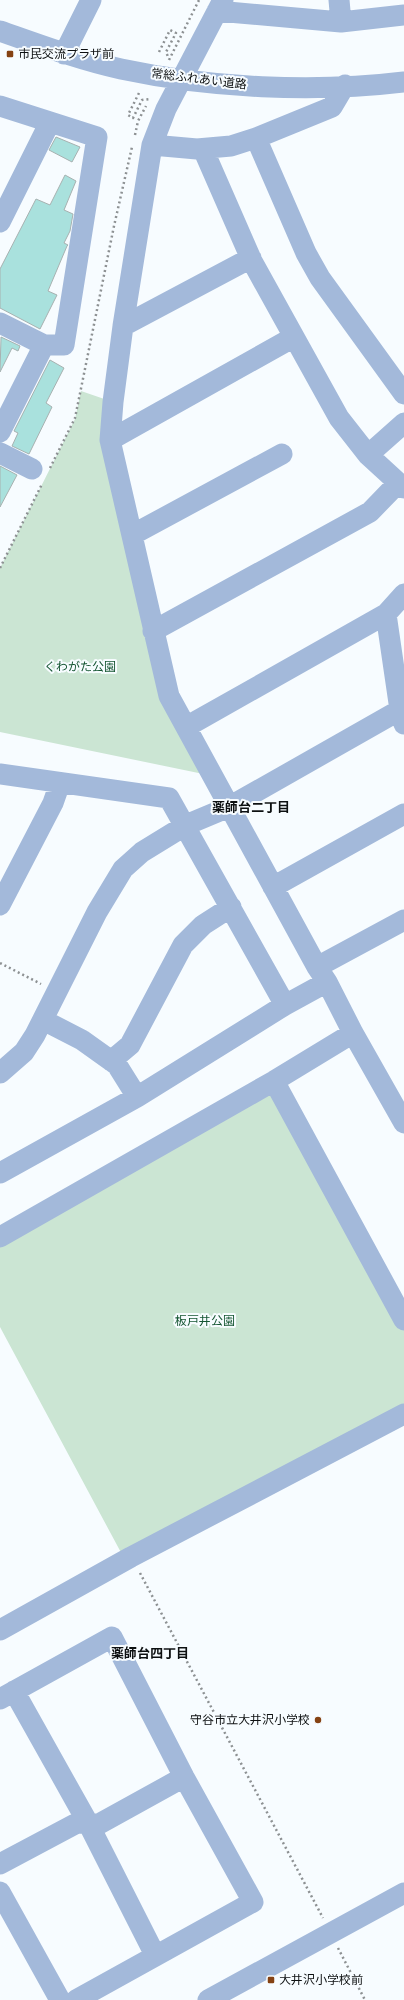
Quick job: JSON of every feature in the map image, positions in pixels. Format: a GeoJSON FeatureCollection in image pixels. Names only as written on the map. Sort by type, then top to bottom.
{"type":"FeatureCollection","features":[{"type":"Feature","properties":{"kind":"street"},"geometry":{"type":"LineString","coordinates":[[64,54],[91,0]]}},
{"type":"Feature","properties":{"kind":"street"},"geometry":{"type":"LineString","coordinates":[[339,0],[341,22]]}},
{"type":"Feature","properties":{"kind":"street"},"geometry":{"type":"LineString","coordinates":[[404,15],[341,22],[220,6],[166,109],[152,145],[123,326],[113,402],[110,440],[169,696],[353,1033],[404,1122]]}},
{"type":"Feature","properties":{"kind":"street","name":"常総ふれあい道路"},"geometry":{"type":"LineString","coordinates":[[0,31],[64,54],[121,69],[182,79],[249,86],[306,87],[404,82]]}},
{"type":"Feature","properties":{"kind":"street"},"geometry":{"type":"LineString","coordinates":[[152,145],[203,149],[231,146],[256,138],[332,106],[345,85]]}},
{"type":"Feature","properties":{"kind":"street"},"geometry":{"type":"LineString","coordinates":[[0,106],[97,137],[64,345],[44,345],[0,323]]}},
{"type":"Feature","properties":{"kind":"street"},"geometry":{"type":"LineString","coordinates":[[0,222],[50,122]]}},
{"type":"Feature","properties":{"kind":"street"},"geometry":{"type":"LineString","coordinates":[[256,138],[306,253],[320,278],[404,394]]}},
{"type":"Feature","properties":{"kind":"street"},"geometry":{"type":"LineString","coordinates":[[153,631],[370,512],[401,485],[368,455],[339,418],[250,258],[203,149]]}},
{"type":"Feature","properties":{"kind":"street"},"geometry":{"type":"LineString","coordinates":[[123,326],[250,258]]}},
{"type":"Feature","properties":{"kind":"street"},"geometry":{"type":"LineString","coordinates":[[110,440],[294,337]]}},
{"type":"Feature","properties":{"kind":"street"},"geometry":{"type":"LineString","coordinates":[[0,432],[44,345]]}},
{"type":"Feature","properties":{"kind":"street"},"geometry":{"type":"LineString","coordinates":[[368,455],[404,423]]}},
{"type":"Feature","properties":{"kind":"street"},"geometry":{"type":"LineString","coordinates":[[0,453],[41,476]]}},
{"type":"Feature","properties":{"kind":"street"},"geometry":{"type":"LineString","coordinates":[[132,535],[282,454]]}},
{"type":"Feature","properties":{"kind":"street"},"geometry":{"type":"LineString","coordinates":[[186,727],[386,614],[404,594]]}},
{"type":"Feature","properties":{"kind":"street"},"geometry":{"type":"LineString","coordinates":[[0,1073],[24,1052],[43,1020],[97,912],[124,869],[142,852],[186,825],[229,807],[402,718],[386,614]]}},
{"type":"Feature","properties":{"kind":"street"},"geometry":{"type":"LineString","coordinates":[[0,774],[169,798],[186,825],[285,1005]]}},
{"type":"Feature","properties":{"kind":"street"},"geometry":{"type":"LineString","coordinates":[[0,905],[53,802],[60,783]]}},
{"type":"Feature","properties":{"kind":"street"},"geometry":{"type":"LineString","coordinates":[[273,887],[404,814]]}},
{"type":"Feature","properties":{"kind":"street"},"geometry":{"type":"LineString","coordinates":[[112,1061],[130,1045],[183,945],[202,925],[231,907]]}},
{"type":"Feature","properties":{"kind":"street"},"geometry":{"type":"LineString","coordinates":[[0,1173],[137,1097],[285,1005],[322,975],[404,920]]}},
{"type":"Feature","properties":{"kind":"street"},"geometry":{"type":"LineString","coordinates":[[43,1020],[82,1040],[117,1065],[137,1097]]}},
{"type":"Feature","properties":{"kind":"street"},"geometry":{"type":"LineString","coordinates":[[0,1237],[274,1081],[353,1033]]}},
{"type":"Feature","properties":{"kind":"street"},"geometry":{"type":"LineString","coordinates":[[274,1081],[404,1320]]}},
{"type":"Feature","properties":{"kind":"street"},"geometry":{"type":"LineString","coordinates":[[0,1630],[131,1557],[404,1414]]}},
{"type":"Feature","properties":{"kind":"street"},"geometry":{"type":"LineString","coordinates":[[76,2000],[253,1902],[184,1777],[112,1637],[7,1695],[88,1823],[155,1955]]}},
{"type":"Feature","properties":{"kind":"street"},"geometry":{"type":"LineString","coordinates":[[0,1864],[77,1823],[99,1824],[184,1777]]}},
{"type":"Feature","properties":{"kind":"street"},"geometry":{"type":"LineString","coordinates":[[0,1892],[60,2000]]}},
{"type":"Feature","properties":{"kind":"street"},"geometry":{"type":"LineString","coordinates":[[208,2000],[404,1893]]}},
{"type":"Feature","properties":{"kind":"path"},"geometry":{"type":"LineString","coordinates":[[159,52],[170,30],[176,33],[166,52],[169,60]]}},
{"type":"Feature","properties":{"kind":"path"},"geometry":{"type":"LineString","coordinates":[[139,93],[128,115],[133,118],[142,100],[150,99]]}},
{"type":"Feature","properties":{"kind":"path"},"geometry":{"type":"LineString","coordinates":[[0,568],[41,476],[75,418],[114,226]]}},
{"type":"Feature","properties":{"kind":"path"},"geometry":{"type":"LineString","coordinates":[[0,963],[57,992]]}},
{"type":"Feature","properties":{"kind":"path"},"geometry":{"type":"LineString","coordinates":[[131,1557],[365,2000]]}},
{"type":"Feature","properties":{"kind":"green space","name":"くわがた公園"},"geometry":{"type":"Polygon","coordinates":[[[81,391],[113,402],[153,631],[213,776],[0,732],[0,568],[75,419],[81,391]]]}},
{"type":"Feature","properties":{"kind":"green space","name":"板戸井公園"},"geometry":{"type":"Polygon","coordinates":[[[274,1081],[404,1320],[404,1414],[125,1560],[0,1327],[0,1237],[274,1081]]]}},
{"type":"Feature","properties":{"kind":"building"},"geometry":{"type":"Polygon","coordinates":[[[56,137],[80,147],[72,162],[49,150],[56,137]]]}},
{"type":"Feature","properties":{"kind":"building"},"geometry":{"type":"Polygon","coordinates":[[[65,175],[76,181],[64,210],[73,214],[70,231],[64,243],[68,245],[48,291],[57,295],[40,329],[0,308],[0,269],[36,199],[50,205],[65,175]]]}},
{"type":"Feature","properties":{"kind":"building"},"geometry":{"type":"Polygon","coordinates":[[[1,337],[20,346],[18,351],[12,348],[0,372],[1,337]]]}},
{"type":"Feature","properties":{"kind":"building"},"geometry":{"type":"Polygon","coordinates":[[[50,360],[64,368],[46,403],[52,407],[29,454],[12,446],[18,433],[14,431],[50,360]]]}},
{"type":"Feature","properties":{"kind":"building"},"geometry":{"type":"Polygon","coordinates":[[[0,466],[17,475],[0,507],[0,466]]]}},
{"type":"Feature","properties":{"kind":"place","name":"市民交流プラザ前"},"geometry":{"type":"Point","coordinates":[10,54]}},
{"type":"Feature","properties":{"kind":"place","name":"守谷市立大井沢小学校"},"geometry":{"type":"Point","coordinates":[318,1720]}},
{"type":"Feature","properties":{"kind":"place","name":"大井沢小学校前"},"geometry":{"type":"Point","coordinates":[271,1980]}},
{"type":"Feature","properties":{"kind":"district","name":"薬師台二丁目"},"geometry":{"type":"Point","coordinates":[251,807]}},
{"type":"Feature","properties":{"kind":"district","name":"薬師台四丁目"},"geometry":{"type":"Point","coordinates":[150,1653]}}]}
